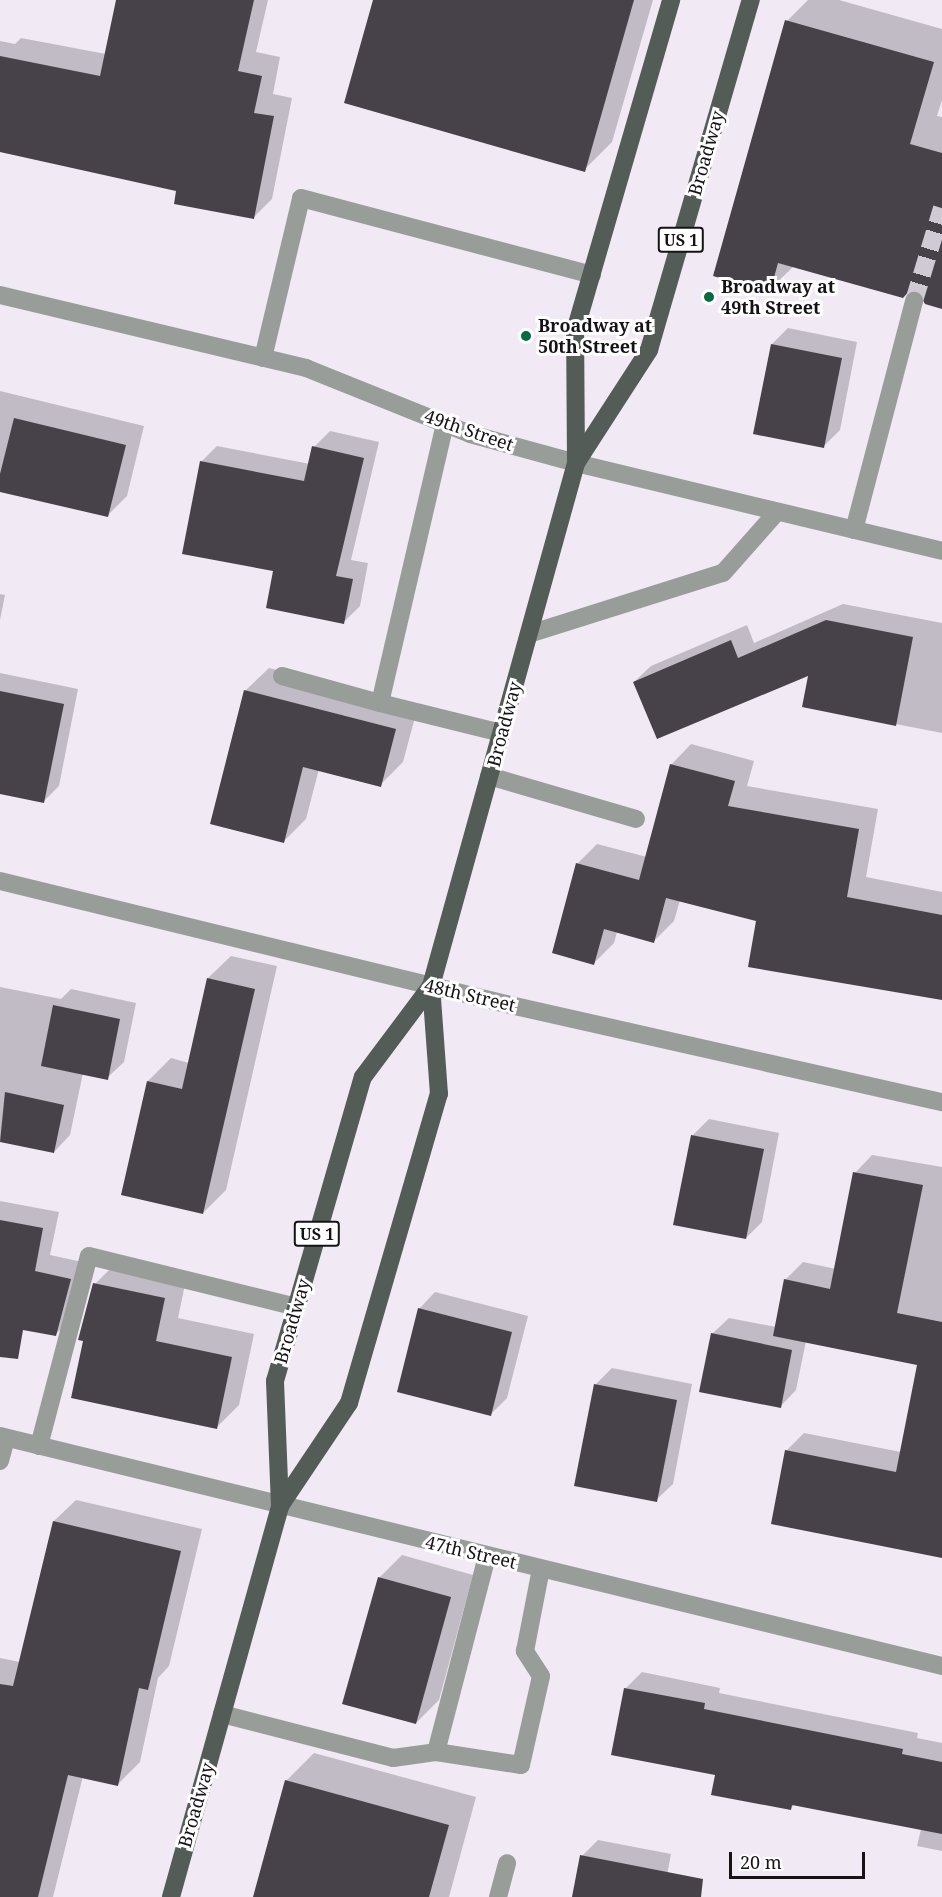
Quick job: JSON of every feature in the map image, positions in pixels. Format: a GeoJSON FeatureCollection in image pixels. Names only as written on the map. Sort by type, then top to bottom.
{"type":"FeatureCollection","features":[{"type":"Feature","properties":{"kind":"main road","name":"Broadway"},"geometry":{"type":"LineString","coordinates":[[280,1506],[350,1403],[439,1094],[430,986],[576,463],[575,331],[671,0]]}},
{"type":"Feature","properties":{"kind":"main road","name":"Broadway"},"geometry":{"type":"LineString","coordinates":[[576,463],[649,350],[751,0]]}},
{"type":"Feature","properties":{"kind":"main road","name":"Broadway"},"geometry":{"type":"LineString","coordinates":[[171,1897],[280,1506],[275,1381],[296,1307],[363,1077],[430,986]]}},
{"type":"Feature","properties":{"kind":"street"},"geometry":{"type":"LineString","coordinates":[[263,358],[301,198],[591,275]]}},
{"type":"Feature","properties":{"kind":"street","name":"49th Street"},"geometry":{"type":"LineString","coordinates":[[0,295],[306,368],[445,423],[576,463],[942,551]]}},
{"type":"Feature","properties":{"kind":"street"},"geometry":{"type":"LineString","coordinates":[[854,530],[914,301]]}},
{"type":"Feature","properties":{"kind":"street"},"geometry":{"type":"LineString","coordinates":[[380,703],[445,423]]}},
{"type":"Feature","properties":{"kind":"street"},"geometry":{"type":"LineString","coordinates":[[529,634],[723,573],[777,512]]}},
{"type":"Feature","properties":{"kind":"street"},"geometry":{"type":"LineString","coordinates":[[282,676],[501,733]]}},
{"type":"Feature","properties":{"kind":"street"},"geometry":{"type":"LineString","coordinates":[[489,776],[636,819]]}},
{"type":"Feature","properties":{"kind":"street","name":"48th Street"},"geometry":{"type":"LineString","coordinates":[[0,881],[430,986],[942,1102]]}},
{"type":"Feature","properties":{"kind":"street"},"geometry":{"type":"LineString","coordinates":[[39,1446],[89,1256],[296,1307]]}},
{"type":"Feature","properties":{"kind":"street"},"geometry":{"type":"LineString","coordinates":[[0,1461],[3,1437]]}},
{"type":"Feature","properties":{"kind":"street","name":"47th Street"},"geometry":{"type":"LineString","coordinates":[[3,1437],[942,1666]]}},
{"type":"Feature","properties":{"kind":"street"},"geometry":{"type":"LineString","coordinates":[[436,1752],[488,1556]]}},
{"type":"Feature","properties":{"kind":"street"},"geometry":{"type":"LineString","coordinates":[[222,1714],[393,1758],[436,1752],[521,1765],[541,1676],[525,1651],[541,1569]]}},
{"type":"Feature","properties":{"kind":"street"},"geometry":{"type":"LineString","coordinates":[[498,1897],[507,1863]]}},
{"type":"Feature","properties":{"kind":"building"},"geometry":{"type":"Polygon","coordinates":[[[116,0],[254,0],[238,71],[262,76],[254,113],[274,116],[254,219],[174,204],[176,191],[0,152],[0,56],[100,76],[116,0]]]}},
{"type":"Feature","properties":{"kind":"building"},"geometry":{"type":"Polygon","coordinates":[[[373,0],[634,0],[585,172],[344,103],[373,0]]]}},
{"type":"Feature","properties":{"kind":"building"},"geometry":{"type":"Polygon","coordinates":[[[785,20],[934,62],[910,144],[942,153],[942,309],[925,304],[917,290],[910,290],[903,298],[778,263],[770,292],[713,276],[785,20]]]}},
{"type":"Feature","properties":{"kind":"building"},"geometry":{"type":"Polygon","coordinates":[[[771,344],[842,358],[824,448],[753,434],[771,344]]]}},
{"type":"Feature","properties":{"kind":"building"},"geometry":{"type":"Polygon","coordinates":[[[14,418],[126,445],[108,517],[0,492],[0,474],[14,418]]]}},
{"type":"Feature","properties":{"kind":"building"},"geometry":{"type":"Polygon","coordinates":[[[312,446],[364,458],[336,576],[353,579],[344,624],[266,608],[273,571],[182,554],[200,461],[304,481],[312,446]]]}},
{"type":"Feature","properties":{"kind":"building"},"geometry":{"type":"Polygon","coordinates":[[[826,620],[913,637],[896,726],[802,707],[808,676],[657,739],[633,682],[731,640],[738,658],[826,620]]]}},
{"type":"Feature","properties":{"kind":"building"},"geometry":{"type":"Polygon","coordinates":[[[244,690],[396,729],[381,787],[303,767],[284,843],[210,824],[244,690]]]}},
{"type":"Feature","properties":{"kind":"building"},"geometry":{"type":"Polygon","coordinates":[[[0,691],[64,704],[44,803],[0,794],[0,691]]]}},
{"type":"Feature","properties":{"kind":"building"},"geometry":{"type":"Polygon","coordinates":[[[670,764],[735,781],[728,806],[859,829],[847,897],[942,915],[942,1000],[748,967],[756,921],[666,898],[654,943],[604,929],[594,965],[552,953],[576,863],[639,880],[670,764]]]}},
{"type":"Feature","properties":{"kind":"building"},"geometry":{"type":"Polygon","coordinates":[[[207,978],[255,989],[203,1214],[121,1195],[147,1081],[182,1089],[207,978]]]}},
{"type":"Feature","properties":{"kind":"building"},"geometry":{"type":"Polygon","coordinates":[[[53,1005],[120,1019],[108,1080],[41,1066],[53,1005]]]}},
{"type":"Feature","properties":{"kind":"building"},"geometry":{"type":"Polygon","coordinates":[[[5,1092],[64,1105],[54,1153],[0,1142],[5,1092]]]}},
{"type":"Feature","properties":{"kind":"building"},"geometry":{"type":"Polygon","coordinates":[[[691,1135],[764,1149],[746,1239],[673,1225],[691,1135]]]}},
{"type":"Feature","properties":{"kind":"building"},"geometry":{"type":"Polygon","coordinates":[[[853,1172],[923,1185],[897,1313],[942,1322],[942,1558],[771,1524],[785,1450],[896,1472],[917,1365],[773,1336],[784,1279],[830,1289],[853,1172]]]}},
{"type":"Feature","properties":{"kind":"building"},"geometry":{"type":"Polygon","coordinates":[[[0,1220],[43,1228],[35,1271],[71,1279],[56,1336],[23,1330],[18,1359],[0,1357],[0,1220]]]}},
{"type":"Feature","properties":{"kind":"building"},"geometry":{"type":"Polygon","coordinates":[[[93,1283],[165,1298],[156,1341],[232,1357],[217,1429],[71,1398],[83,1341],[78,1340],[93,1283]]]}},
{"type":"Feature","properties":{"kind":"building"},"geometry":{"type":"Polygon","coordinates":[[[418,1308],[512,1332],[491,1416],[397,1392],[418,1308]]]}},
{"type":"Feature","properties":{"kind":"building"},"geometry":{"type":"Polygon","coordinates":[[[711,1333],[792,1350],[781,1408],[699,1392],[711,1333]]]}},
{"type":"Feature","properties":{"kind":"building"},"geometry":{"type":"Polygon","coordinates":[[[594,1384],[677,1400],[657,1502],[574,1486],[594,1384]]]}},
{"type":"Feature","properties":{"kind":"building"},"geometry":{"type":"Polygon","coordinates":[[[53,1521],[181,1551],[148,1690],[139,1688],[118,1786],[68,1775],[38,1897],[0,1897],[0,1684],[13,1686],[53,1521]]]}},
{"type":"Feature","properties":{"kind":"building"},"geometry":{"type":"Polygon","coordinates":[[[378,1577],[451,1597],[416,1724],[342,1704],[378,1577]]]}},
{"type":"Feature","properties":{"kind":"building"},"geometry":{"type":"Polygon","coordinates":[[[624,1688],[705,1703],[704,1709],[903,1749],[902,1754],[942,1762],[942,1834],[792,1805],[791,1810],[711,1795],[715,1775],[611,1755],[624,1688]]]}},
{"type":"Feature","properties":{"kind":"building"},"geometry":{"type":"Polygon","coordinates":[[[285,1780],[449,1825],[429,1897],[253,1897],[285,1780]]]}},
{"type":"Feature","properties":{"kind":"building"},"geometry":{"type":"Polygon","coordinates":[[[580,1855],[703,1879],[701,1897],[572,1897],[580,1855]]]}},
{"type":"Feature","properties":{"kind":"tunnel"},"geometry":{"type":"LineString","coordinates":[[914,301],[942,208]]}},
{"type":"Feature","properties":{"kind":"place","name":"Broadway at 49th Street"},"geometry":{"type":"Point","coordinates":[709,297]}},
{"type":"Feature","properties":{"kind":"place","name":"Broadway at 50th Street"},"geometry":{"type":"Point","coordinates":[526,336]}}]}
